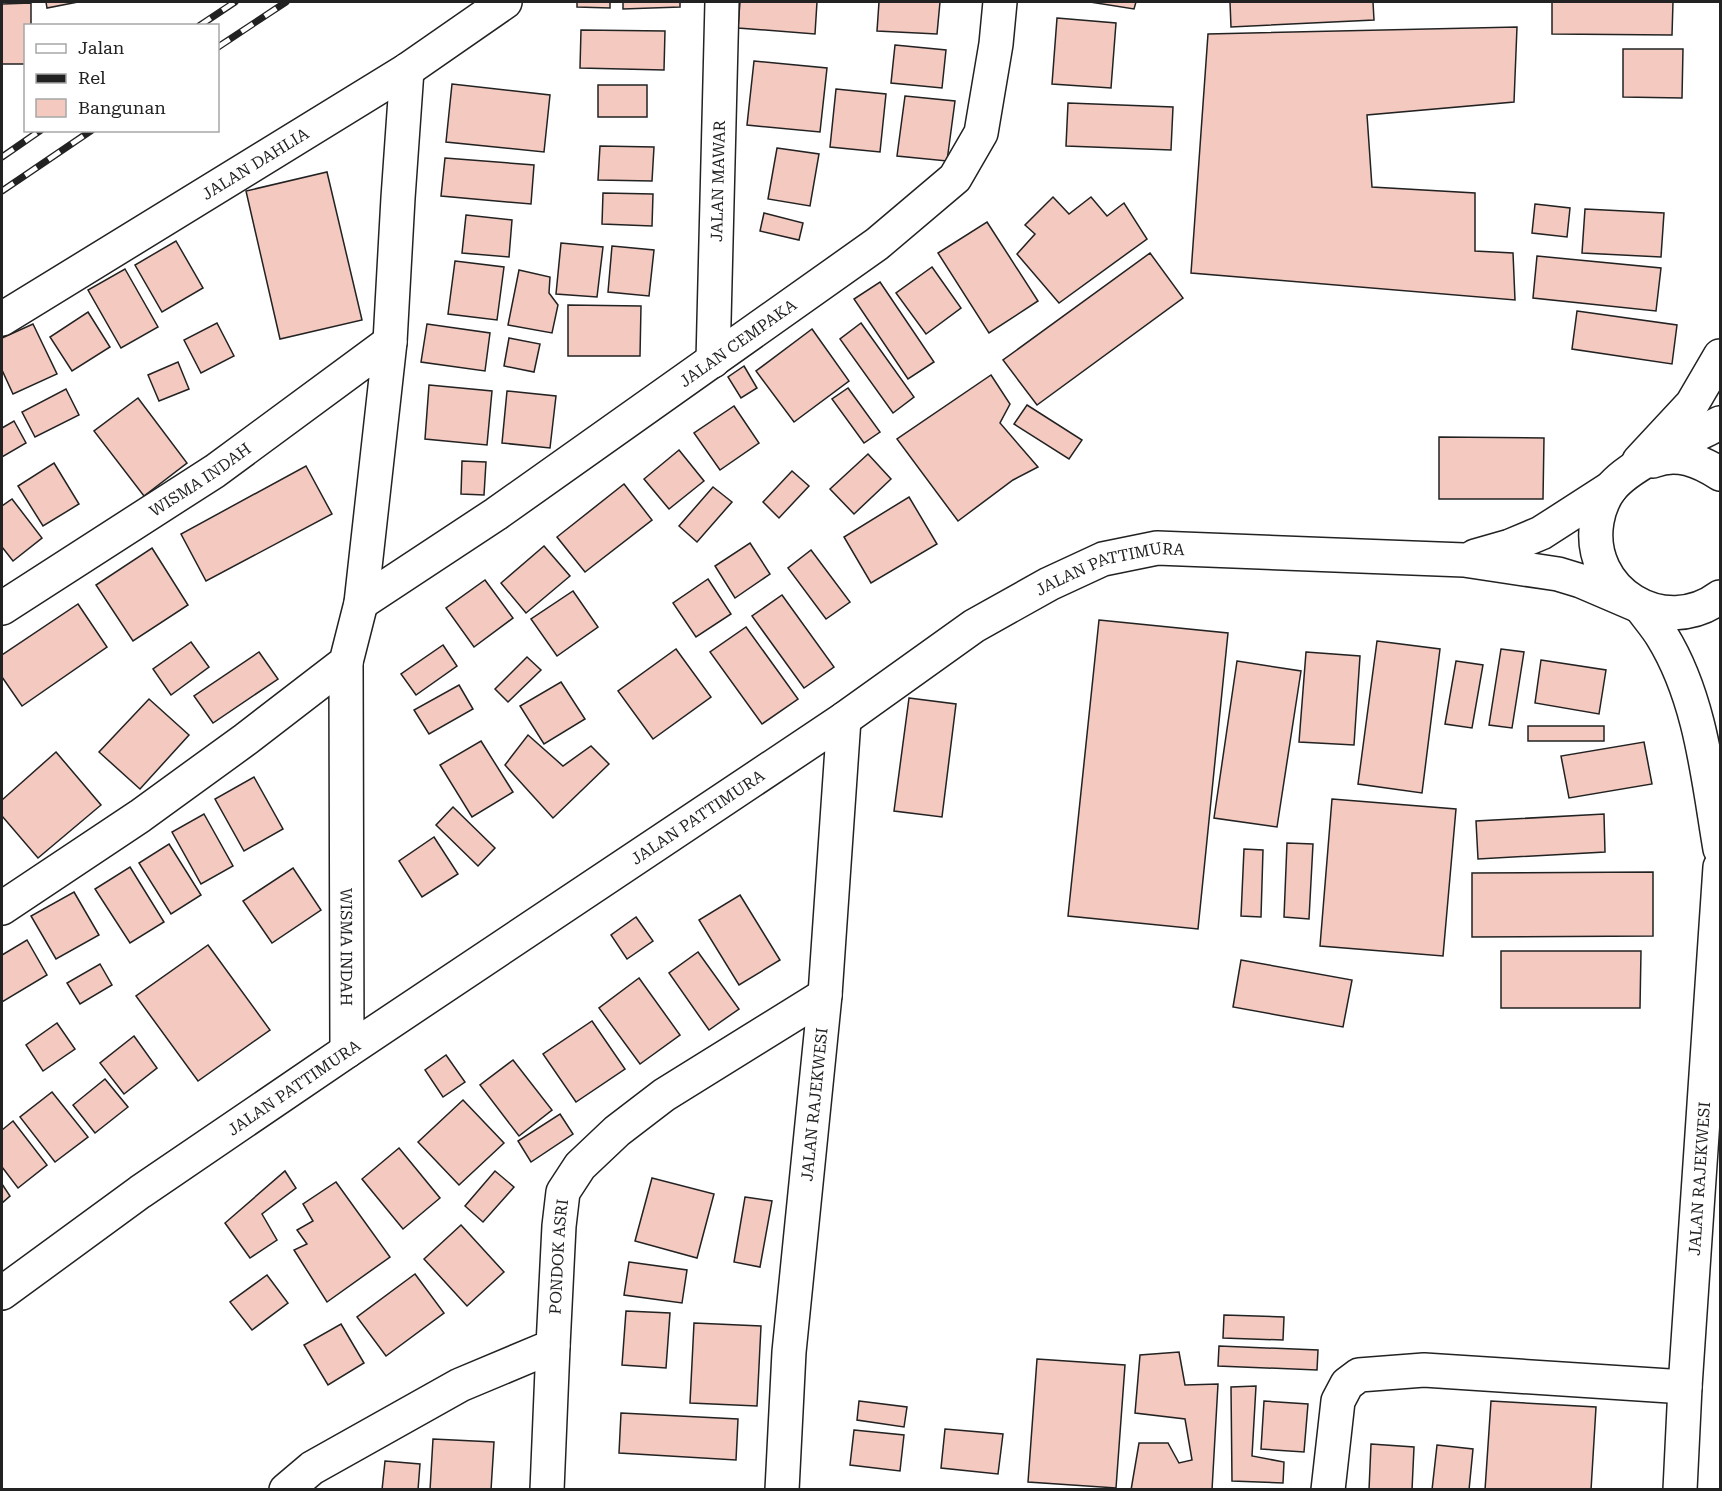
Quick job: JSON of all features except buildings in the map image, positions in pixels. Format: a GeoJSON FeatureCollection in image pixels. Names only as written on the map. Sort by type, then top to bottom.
{"type":"FeatureCollection","features":[{"type":"Feature","properties":{"kind":"main road","name":"JALAN DAHLIA"},"geometry":{"type":"LineString","coordinates":[[2,319],[407,70],[505,2]]}},
{"type":"Feature","properties":{"kind":"main road","name":"JALAN MAWAR"},"geometry":{"type":"LineString","coordinates":[[713,361],[722,2]]}},
{"type":"Feature","properties":{"kind":"main road","name":"JALAN CEMPAKA"},"geometry":{"type":"LineString","coordinates":[[361,603],[496,514],[877,244],[955,178],[981,133],[996,44],[1000,2]]}},
{"type":"Feature","properties":{"kind":"main road"},"geometry":{"type":"LineString","coordinates":[[361,603],[390,342],[407,70]]}},
{"type":"Feature","properties":{"kind":"main road","name":"WISMA INDAH"},"geometry":{"type":"LineString","coordinates":[[2,608],[215,471],[390,342]]}},
{"type":"Feature","properties":{"kind":"main road"},"geometry":{"type":"LineString","coordinates":[[1720,356],[1692,404],[1621,479],[1599,510],[1595,536],[1599,560],[1611,583],[1629,600],[1640,606],[1663,637],[1682,677],[1705,757],[1720,849]]}},
{"type":"Feature","properties":{"kind":"main road"},"geometry":{"type":"LineString","coordinates":[[1464,560],[1510,546],[1541,533],[1621,479],[1720,423]]}},
{"type":"Feature","properties":{"kind":"main road"},"geometry":{"type":"LineString","coordinates":[[1621,479],[1658,459],[1680,457],[1702,462],[1720,474]]}},
{"type":"Feature","properties":{"kind":"main road","name":"JALAN PATTIMURA"},"geometry":{"type":"LineString","coordinates":[[2,1293],[140,1192],[346,1051],[844,719],[974,626],[1049,584],[1103,559],[1157,548],[1464,560]]}},
{"type":"Feature","properties":{"kind":"main road"},"geometry":{"type":"LineString","coordinates":[[1464,560],[1558,574],[1658,612],[1677,613],[1696,610],[1720,597]]}},
{"type":"Feature","properties":{"kind":"main road","name":"WISMA INDAH"},"geometry":{"type":"LineString","coordinates":[[346,1051],[346,662],[361,603]]}},
{"type":"Feature","properties":{"kind":"main road"},"geometry":{"type":"LineString","coordinates":[[2,908],[140,816],[346,662]]}},
{"type":"Feature","properties":{"kind":"main road","name":"JALAN RAJEKWESI"},"geometry":{"type":"LineString","coordinates":[[782,1490],[789,1352],[825,995],[844,719]]}},
{"type":"Feature","properties":{"kind":"main road","name":"JALAN RAJEKWESI"},"geometry":{"type":"LineString","coordinates":[[1680,1490],[1720,867]]}},
{"type":"Feature","properties":{"kind":"main road","name":"PONDOK ASRI"},"geometry":{"type":"LineString","coordinates":[[548,1490],[559,1226],[563,1192],[580,1166],[617,1131],[664,1095],[825,995]]}},
{"type":"Feature","properties":{"kind":"main road"},"geometry":{"type":"LineString","coordinates":[[286,1490],[312,1468],[460,1385],[553,1346]]}},
{"type":"Feature","properties":{"kind":"main road"},"geometry":{"type":"LineString","coordinates":[[1328,1490],[1338,1401],[1347,1384],[1359,1375],[1424,1370],[1685,1387]]}},
{"type":"Feature","properties":{"kind":"railway"},"geometry":{"type":"LineString","coordinates":[[202,24],[235,2]]}},
{"type":"Feature","properties":{"kind":"railway"},"geometry":{"type":"LineString","coordinates":[[219,46],[286,2]]}},
{"type":"Feature","properties":{"kind":"railway"},"geometry":{"type":"LineString","coordinates":[[2,157],[38,132]]}},
{"type":"Feature","properties":{"kind":"railway"},"geometry":{"type":"LineString","coordinates":[[2,191],[89,132]]}}]}
